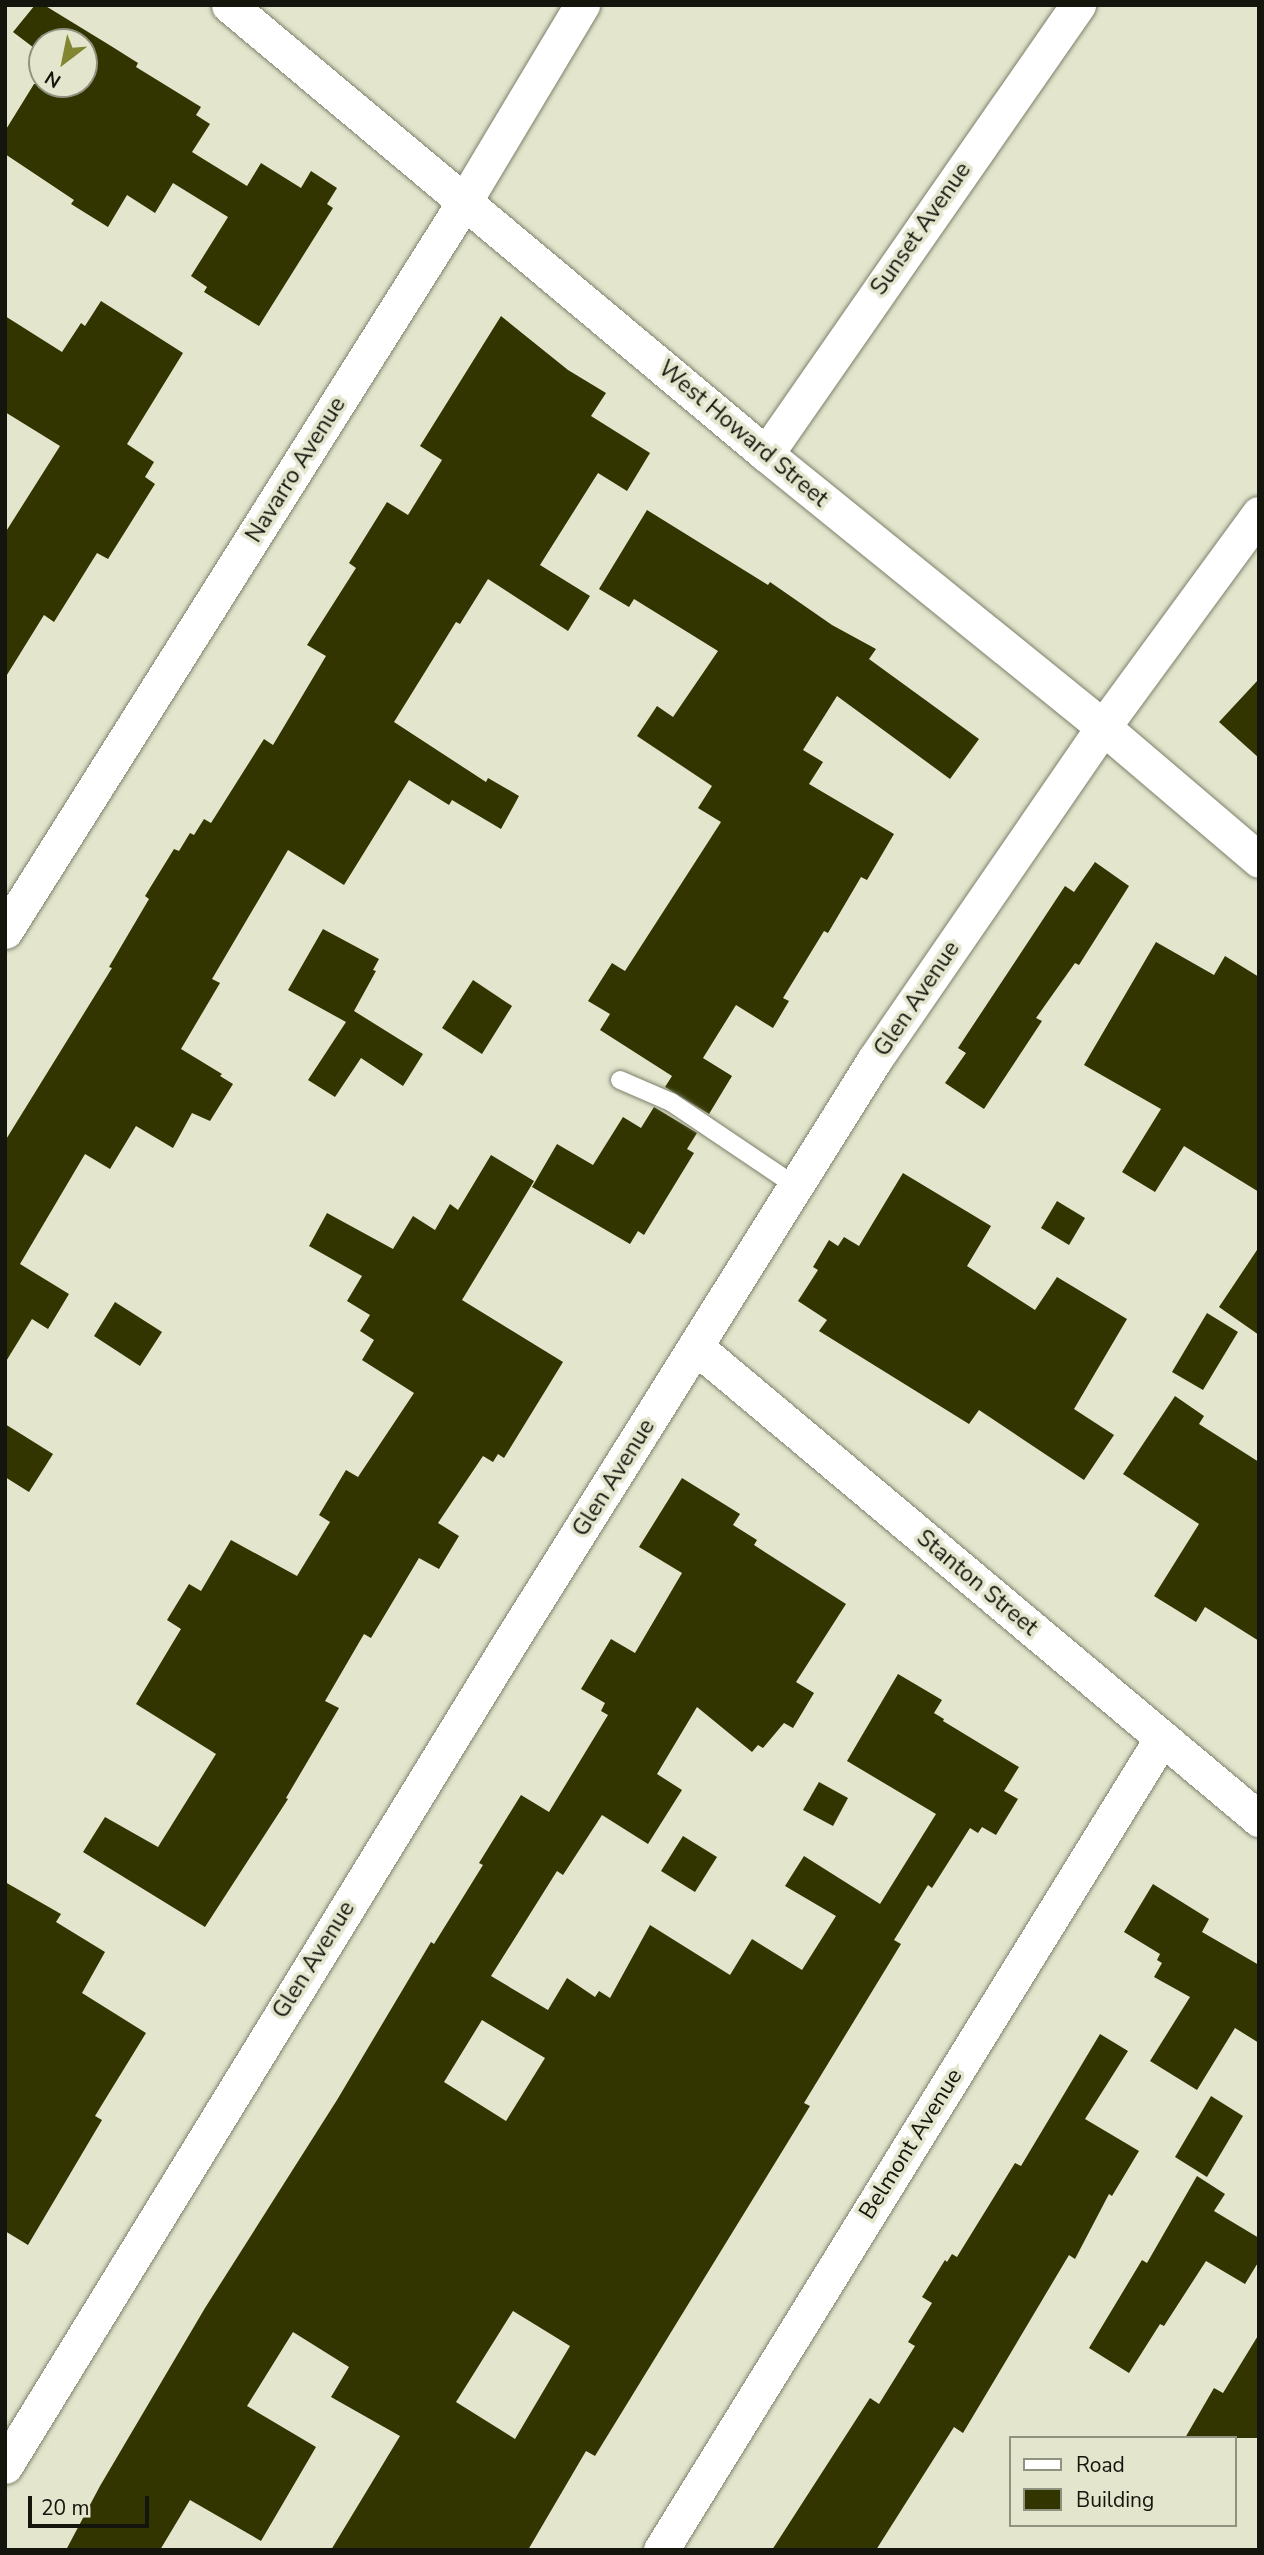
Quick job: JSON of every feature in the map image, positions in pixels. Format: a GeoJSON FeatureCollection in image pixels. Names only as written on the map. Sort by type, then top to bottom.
{"type":"FeatureCollection","features":[{"type":"Feature","properties":{"kind":"street","name":"West Howard Street"},"geometry":{"type":"LineString","coordinates":[[229,5],[765,454],[1102,727],[1259,860]]}},
{"type":"Feature","properties":{"kind":"street","name":"Navarro Avenue"},"geometry":{"type":"LineString","coordinates":[[5,932],[464,202],[582,5]]}},
{"type":"Feature","properties":{"kind":"street","name":"Sunset Avenue"},"geometry":{"type":"LineString","coordinates":[[765,454],[1078,5]]}},
{"type":"Feature","properties":{"kind":"street","name":"Glen Avenue"},"geometry":{"type":"LineString","coordinates":[[5,2466],[794,1185],[876,1059],[1102,727],[1259,514]]}},
{"type":"Feature","properties":{"kind":"street","name":"Stanton Street"},"geometry":{"type":"LineString","coordinates":[[696,1347],[1259,1819]]}},
{"type":"Feature","properties":{"kind":"street","name":"Belmont Avenue"},"geometry":{"type":"LineString","coordinates":[[661,2550],[1162,1738]]}},
{"type":"Feature","properties":{"kind":"lane"},"geometry":{"type":"LineString","coordinates":[[620,1080],[671,1102],[794,1185]]}},
{"type":"Feature","properties":{"kind":"building"},"geometry":{"type":"Polygon","coordinates":[[[35,5],[44,5],[82,28],[28,28],[28,43],[13,32],[35,5]]]}},
{"type":"Feature","properties":{"kind":"building"},"geometry":{"type":"Polygon","coordinates":[[[98,38],[138,63],[136,67],[201,107],[196,115],[210,124],[192,152],[247,186],[261,163],[301,188],[311,171],[337,188],[327,204],[333,208],[259,326],[204,292],[207,287],[191,276],[228,217],[173,183],[155,213],[127,195],[108,227],[71,204],[74,200],[5,154],[5,131],[28,94],[28,98],[98,98],[98,38]]]}},
{"type":"Feature","properties":{"kind":"building"},"geometry":{"type":"Polygon","coordinates":[[[101,301],[183,353],[127,444],[154,462],[145,477],[155,484],[108,559],[97,553],[54,622],[44,615],[5,678],[5,533],[60,446],[5,412],[5,316],[62,352],[81,323],[85,326],[101,301]]]}},
{"type":"Feature","properties":{"kind":"building"},"geometry":{"type":"Polygon","coordinates":[[[501,316],[568,370],[606,393],[591,416],[650,453],[627,491],[598,473],[540,565],[590,596],[568,631],[488,579],[460,624],[456,622],[394,722],[486,782],[488,778],[519,796],[501,829],[452,800],[449,805],[409,780],[344,885],[288,850],[212,979],[220,983],[181,1049],[222,1074],[220,1076],[233,1084],[210,1121],[192,1113],[173,1148],[136,1126],[110,1169],[85,1154],[20,1264],[69,1294],[48,1329],[32,1319],[5,1363],[5,1141],[112,968],[109,967],[149,899],[145,896],[174,849],[179,851],[190,833],[194,835],[204,819],[211,823],[264,739],[273,745],[326,656],[307,645],[356,568],[349,563],[387,502],[408,515],[442,460],[420,446],[501,316]]]}},
{"type":"Feature","properties":{"kind":"building"},"geometry":{"type":"Polygon","coordinates":[[[647,510],[768,585],[770,582],[832,625],[876,649],[869,659],[979,739],[950,779],[837,696],[803,750],[823,762],[809,784],[894,834],[867,880],[861,877],[828,933],[824,931],[783,998],[789,1001],[773,1028],[736,1005],[703,1058],[732,1076],[709,1114],[665,1087],[672,1076],[600,1030],[610,1014],[588,1001],[612,963],[625,971],[721,822],[698,808],[712,786],[637,736],[657,706],[673,717],[718,651],[634,599],[629,607],[599,589],[647,510]]]}},
{"type":"Feature","properties":{"kind":"building"},"geometry":{"type":"Polygon","coordinates":[[[1259,679],[1259,758],[1219,722],[1259,679]]]}},
{"type":"Feature","properties":{"kind":"building"},"geometry":{"type":"Polygon","coordinates":[[[1095,862],[1129,886],[1079,965],[1075,963],[1036,1018],[1042,1021],[984,1109],[945,1083],[966,1053],[958,1048],[1065,886],[1074,892],[1095,862]]]}},
{"type":"Feature","properties":{"kind":"building"},"geometry":{"type":"Polygon","coordinates":[[[323,929],[379,959],[373,970],[376,971],[354,1011],[423,1054],[403,1086],[361,1058],[335,1097],[308,1080],[346,1022],[288,990],[323,929]]]}},
{"type":"Feature","properties":{"kind":"building"},"geometry":{"type":"Polygon","coordinates":[[[1156,942],[1214,975],[1225,956],[1259,977],[1259,1192],[1184,1146],[1155,1192],[1122,1172],[1161,1109],[1084,1065],[1156,942]]]}},
{"type":"Feature","properties":{"kind":"building"},"geometry":{"type":"Polygon","coordinates":[[[473,980],[512,1006],[482,1054],[442,1028],[473,980]]]}},
{"type":"Feature","properties":{"kind":"building"},"geometry":{"type":"Polygon","coordinates":[[[654,1107],[697,1133],[687,1149],[694,1153],[644,1235],[638,1231],[630,1244],[532,1187],[557,1144],[593,1165],[623,1117],[641,1128],[654,1107]]]}},
{"type":"Feature","properties":{"kind":"building"},"geometry":{"type":"Polygon","coordinates":[[[491,1155],[534,1181],[462,1300],[563,1362],[504,1458],[498,1454],[493,1462],[483,1456],[438,1523],[459,1536],[439,1569],[419,1558],[371,1638],[364,1634],[325,1701],[339,1708],[286,1798],[288,1799],[205,1927],[83,1852],[105,1817],[158,1847],[216,1754],[136,1704],[181,1629],[167,1620],[189,1584],[201,1591],[231,1540],[297,1576],[330,1522],[319,1515],[346,1470],[358,1477],[414,1393],[362,1360],[374,1340],[360,1331],[370,1315],[347,1301],[362,1276],[309,1246],[327,1213],[393,1249],[413,1216],[435,1230],[450,1204],[458,1210],[491,1155]]]}},
{"type":"Feature","properties":{"kind":"building"},"geometry":{"type":"Polygon","coordinates":[[[903,1173],[991,1226],[967,1266],[1035,1310],[1057,1277],[1127,1319],[1074,1409],[1114,1435],[1084,1480],[979,1410],[969,1424],[819,1331],[827,1320],[798,1301],[818,1270],[813,1267],[829,1240],[838,1246],[844,1237],[859,1246],[903,1173]]]}},
{"type":"Feature","properties":{"kind":"building"},"geometry":{"type":"Polygon","coordinates":[[[1057,1201],[1085,1218],[1069,1245],[1041,1228],[1057,1201]]]}},
{"type":"Feature","properties":{"kind":"building"},"geometry":{"type":"Polygon","coordinates":[[[1259,1247],[1259,1335],[1219,1307],[1259,1247]]]}},
{"type":"Feature","properties":{"kind":"building"},"geometry":{"type":"Polygon","coordinates":[[[115,1302],[162,1332],[140,1366],[94,1336],[115,1302]]]}},
{"type":"Feature","properties":{"kind":"building"},"geometry":{"type":"Polygon","coordinates":[[[1207,1313],[1238,1332],[1203,1390],[1172,1372],[1207,1313]]]}},
{"type":"Feature","properties":{"kind":"building"},"geometry":{"type":"Polygon","coordinates":[[[1175,1396],[1204,1416],[1199,1424],[1259,1462],[1259,1641],[1205,1607],[1196,1622],[1154,1596],[1199,1524],[1123,1474],[1175,1396]]]}},
{"type":"Feature","properties":{"kind":"building"},"geometry":{"type":"Polygon","coordinates":[[[5,1424],[53,1454],[29,1492],[5,1477],[5,1424]]]}},
{"type":"Feature","properties":{"kind":"building"},"geometry":{"type":"Polygon","coordinates":[[[682,1478],[740,1514],[733,1525],[757,1540],[754,1545],[846,1604],[796,1682],[814,1693],[793,1728],[784,1723],[763,1748],[758,1745],[752,1752],[697,1707],[657,1774],[682,1790],[648,1844],[602,1815],[563,1875],[557,1871],[491,1976],[548,2010],[567,1978],[595,1997],[599,1991],[610,1998],[650,1925],[730,1975],[752,1939],[802,1970],[836,1916],[785,1886],[804,1856],[880,1904],[936,1814],[847,1761],[898,1674],[942,1700],[934,1713],[944,1719],[943,1721],[1019,1767],[1004,1791],[1018,1799],[996,1835],[982,1827],[978,1833],[970,1828],[932,1888],[928,1885],[894,1940],[901,1944],[804,2103],[810,2106],[595,2456],[586,2451],[528,2550],[331,2550],[400,2436],[331,2397],[349,2367],[293,2332],[247,2406],[316,2447],[261,2541],[190,2500],[160,2550],[66,2550],[100,2486],[205,2308],[337,2100],[431,1942],[434,1944],[483,1865],[479,1863],[521,1795],[549,1812],[608,1715],[601,1711],[605,1703],[581,1689],[611,1639],[635,1653],[682,1573],[639,1547],[682,1478]],[[482,2020],[444,2082],[506,2121],[545,2058],[482,2020]],[[513,2311],[456,2402],[515,2439],[570,2346],[513,2311]]]}},
{"type":"Feature","properties":{"kind":"building"},"geometry":{"type":"Polygon","coordinates":[[[819,1782],[848,1798],[833,1826],[803,1810],[819,1782]]]}},
{"type":"Feature","properties":{"kind":"building"},"geometry":{"type":"Polygon","coordinates":[[[683,1836],[717,1857],[695,1892],[661,1871],[683,1836]]]}},
{"type":"Feature","properties":{"kind":"building"},"geometry":{"type":"Polygon","coordinates":[[[5,1882],[61,1914],[56,1922],[105,1952],[82,1993],[146,2033],[95,2116],[102,2120],[28,2245],[5,2231],[5,1882]]]}},
{"type":"Feature","properties":{"kind":"building"},"geometry":{"type":"Polygon","coordinates":[[[1153,1884],[1209,1919],[1202,1932],[1259,1965],[1259,2043],[1235,2028],[1197,2090],[1150,2061],[1190,1997],[1154,1977],[1162,1963],[1157,1960],[1160,1954],[1124,1932],[1153,1884]]]}},
{"type":"Feature","properties":{"kind":"building"},"geometry":{"type":"Polygon","coordinates":[[[1100,2034],[1128,2051],[1085,2119],[1139,2151],[1112,2196],[1109,2194],[1075,2259],[1069,2255],[963,2433],[954,2427],[876,2550],[772,2550],[870,2398],[879,2404],[915,2346],[908,2342],[932,2303],[922,2297],[945,2260],[947,2262],[952,2254],[957,2257],[1015,2163],[1021,2166],[1100,2034]]]}},
{"type":"Feature","properties":{"kind":"building"},"geometry":{"type":"Polygon","coordinates":[[[1211,2096],[1243,2116],[1207,2177],[1175,2157],[1211,2096]]]}},
{"type":"Feature","properties":{"kind":"building"},"geometry":{"type":"Polygon","coordinates":[[[1197,2176],[1225,2194],[1214,2211],[1259,2238],[1259,2261],[1245,2284],[1206,2261],[1164,2326],[1160,2324],[1129,2373],[1089,2348],[1142,2260],[1147,2263],[1197,2176]]]}},
{"type":"Feature","properties":{"kind":"building"},"geometry":{"type":"Polygon","coordinates":[[[1259,2334],[1259,2438],[1186,2436],[1214,2388],[1223,2393],[1259,2334]]]}}]}
